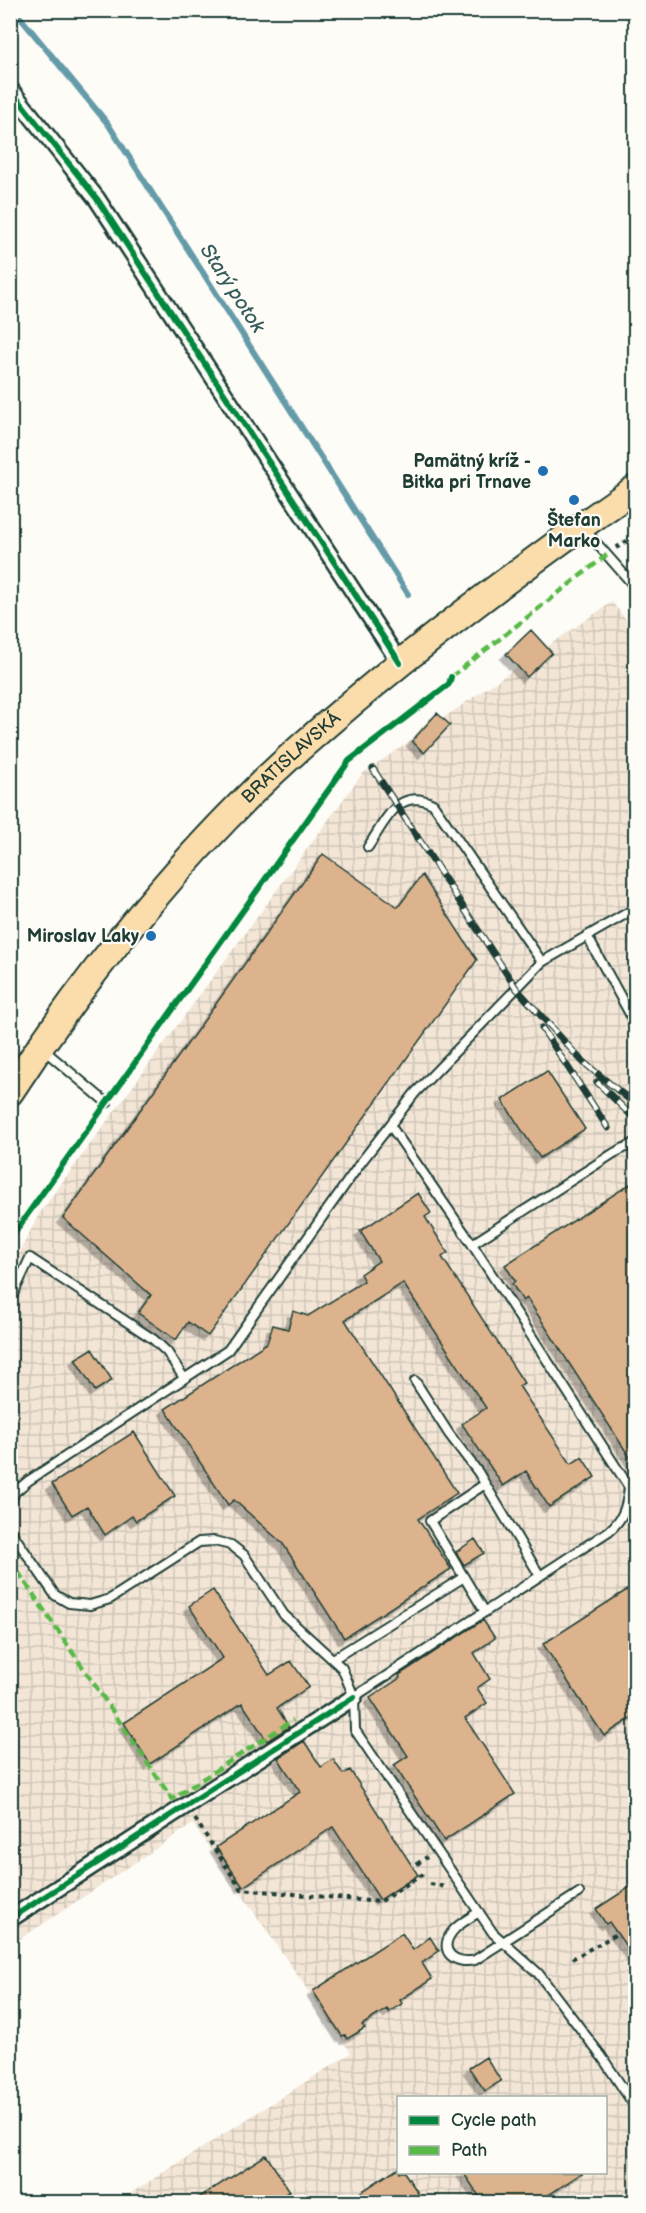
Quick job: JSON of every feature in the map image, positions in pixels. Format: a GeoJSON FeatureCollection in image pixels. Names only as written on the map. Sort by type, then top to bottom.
{"type":"FeatureCollection","features":[{"type":"Feature","properties":{"kind":"main road","name":"BRATISLAVSKÁ"},"geometry":{"type":"LineString","coordinates":[[10,1092],[111,952],[199,849],[302,746],[400,663],[581,525],[636,488]]}},
{"type":"Feature","properties":{"kind":"street"},"geometry":{"type":"LineString","coordinates":[[10,89],[97,199],[400,663]]}},
{"type":"Feature","properties":{"kind":"street"},"geometry":{"type":"LineString","coordinates":[[10,1919],[354,1697]]}},
{"type":"Feature","properties":{"kind":"lane"},"geometry":{"type":"LineString","coordinates":[[581,525],[636,588]]}},
{"type":"Feature","properties":{"kind":"lane"},"geometry":{"type":"LineString","coordinates":[[368,847],[397,805],[405,799],[421,798],[434,804],[542,962]]}},
{"type":"Feature","properties":{"kind":"lane"},"geometry":{"type":"LineString","coordinates":[[11,1501],[15,1492],[28,1481],[228,1350],[415,1093],[542,962],[636,908]]}},
{"type":"Feature","properties":{"kind":"lane"},"geometry":{"type":"LineString","coordinates":[[587,936],[636,1025]]}},
{"type":"Feature","properties":{"kind":"lane"},"geometry":{"type":"LineString","coordinates":[[41,1047],[107,1103]]}},
{"type":"Feature","properties":{"kind":"lane"},"geometry":{"type":"LineString","coordinates":[[354,1697],[619,1522],[627,1507],[632,1485],[390,1125]]}},
{"type":"Feature","properties":{"kind":"lane"},"geometry":{"type":"LineString","coordinates":[[472,1244],[614,1153],[636,1142]]}},
{"type":"Feature","properties":{"kind":"lane"},"geometry":{"type":"LineString","coordinates":[[10,1301],[30,1258],[153,1339],[167,1352],[184,1378]]}},
{"type":"Feature","properties":{"kind":"lane"},"geometry":{"type":"LineString","coordinates":[[415,1380],[485,1484],[540,1576]]}},
{"type":"Feature","properties":{"kind":"lane"},"geometry":{"type":"LineString","coordinates":[[484,1612],[430,1521],[485,1484]]}},
{"type":"Feature","properties":{"kind":"lane"},"geometry":{"type":"LineString","coordinates":[[10,1530],[55,1595],[69,1603],[90,1605],[110,1599],[200,1542],[214,1541],[231,1545],[244,1555],[284,1616],[342,1668],[354,1697],[355,1730],[479,1912],[503,1942],[538,1972],[602,2057],[636,2108]]}},
{"type":"Feature","properties":{"kind":"lane"},"geometry":{"type":"LineString","coordinates":[[333,1659],[464,1577]]}},
{"type":"Feature","properties":{"kind":"lane"},"geometry":{"type":"LineString","coordinates":[[479,1912],[453,1930],[446,1941],[446,1951],[453,1960],[464,1963],[475,1960],[579,1893]]}},
{"type":"Feature","properties":{"kind":"path"},"geometry":{"type":"LineString","coordinates":[[608,554],[636,535]]}},
{"type":"Feature","properties":{"kind":"path"},"geometry":{"type":"LineString","coordinates":[[193,1816],[241,1889],[380,1902],[423,1874]]}},
{"type":"Feature","properties":{"kind":"path"},"geometry":{"type":"LineString","coordinates":[[417,1864],[427,1857]]}},
{"type":"Feature","properties":{"kind":"path"},"geometry":{"type":"LineString","coordinates":[[430,1884],[449,1888]]}},
{"type":"Feature","properties":{"kind":"path"},"geometry":{"type":"LineString","coordinates":[[572,1959],[615,1935]]}},
{"type":"Feature","properties":{"kind":"shaded area"},"geometry":{"type":"Polygon","coordinates":[[[612,602],[636,632],[635,2202],[117,2202],[351,2053],[193,1824],[11,1945],[10,1271],[39,1214],[362,774],[612,602]]]}},
{"type":"Feature","properties":{"kind":"building"},"geometry":{"type":"Polygon","coordinates":[[[531,630],[552,653],[527,677],[506,654],[531,630]]]}},
{"type":"Feature","properties":{"kind":"building"},"geometry":{"type":"Polygon","coordinates":[[[437,713],[450,725],[424,753],[412,741],[437,713]]]}},
{"type":"Feature","properties":{"kind":"building"},"geometry":{"type":"Polygon","coordinates":[[[323,854],[398,907],[422,875],[477,960],[208,1336],[188,1322],[176,1340],[138,1313],[151,1295],[63,1218],[323,854]]]}},
{"type":"Feature","properties":{"kind":"building"},"geometry":{"type":"Polygon","coordinates":[[[547,1071],[585,1129],[540,1158],[502,1100],[547,1071]]]}},
{"type":"Feature","properties":{"kind":"building"},"geometry":{"type":"Polygon","coordinates":[[[630,1184],[636,1193],[636,1467],[527,1298],[523,1301],[512,1284],[515,1281],[505,1265],[630,1184]]]}},
{"type":"Feature","properties":{"kind":"building"},"geometry":{"type":"Polygon","coordinates":[[[418,1193],[431,1213],[425,1217],[448,1253],[442,1257],[524,1383],[519,1386],[571,1464],[582,1457],[595,1477],[549,1507],[526,1471],[503,1486],[462,1424],[486,1408],[403,1283],[345,1320],[457,1493],[418,1519],[451,1569],[344,1638],[283,1544],[234,1500],[228,1505],[165,1409],[267,1343],[273,1325],[288,1329],[293,1311],[308,1316],[364,1281],[360,1274],[379,1261],[360,1231],[418,1193]]]}},
{"type":"Feature","properties":{"kind":"building"},"geometry":{"type":"Polygon","coordinates":[[[92,1349],[112,1380],[95,1391],[75,1359],[92,1349]]]}},
{"type":"Feature","properties":{"kind":"building"},"geometry":{"type":"Polygon","coordinates":[[[134,1432],[175,1496],[136,1521],[132,1516],[105,1535],[87,1506],[72,1515],[52,1484],[134,1432]]]}},
{"type":"Feature","properties":{"kind":"building"},"geometry":{"type":"Polygon","coordinates":[[[475,1539],[484,1553],[464,1565],[456,1552],[475,1539]]]}},
{"type":"Feature","properties":{"kind":"building"},"geometry":{"type":"Polygon","coordinates":[[[636,1584],[636,1715],[604,1736],[543,1644],[636,1584]]]}},
{"type":"Feature","properties":{"kind":"building"},"geometry":{"type":"Polygon","coordinates":[[[213,1590],[269,1675],[291,1661],[309,1687],[277,1708],[289,1727],[267,1741],[242,1703],[150,1764],[124,1723],[223,1658],[189,1606],[213,1590]]]}},
{"type":"Feature","properties":{"kind":"building"},"geometry":{"type":"Polygon","coordinates":[[[483,1620],[495,1638],[474,1653],[490,1679],[477,1688],[487,1703],[465,1718],[515,1794],[444,1841],[394,1765],[408,1756],[370,1698],[400,1678],[399,1675],[483,1620]]]}},
{"type":"Feature","properties":{"kind":"building"},"geometry":{"type":"Polygon","coordinates":[[[304,1741],[321,1767],[333,1759],[343,1774],[350,1770],[418,1875],[380,1900],[333,1827],[243,1887],[216,1847],[300,1792],[278,1758],[304,1741]]]}},
{"type":"Feature","properties":{"kind":"building"},"geometry":{"type":"Polygon","coordinates":[[[636,1883],[636,1960],[609,1922],[606,1924],[596,1909],[636,1883]]]}},
{"type":"Feature","properties":{"kind":"building"},"geometry":{"type":"Polygon","coordinates":[[[402,1933],[413,1950],[430,1937],[439,1951],[422,1963],[432,1979],[400,2000],[402,2004],[389,2012],[387,2009],[362,2025],[365,2028],[347,2039],[345,2035],[342,2036],[313,1991],[402,1933]]]}},
{"type":"Feature","properties":{"kind":"building"},"geometry":{"type":"Polygon","coordinates":[[[486,2057],[501,2081],[485,2091],[469,2068],[486,2057]]]}},
{"type":"Feature","properties":{"kind":"building"},"geometry":{"type":"Polygon","coordinates":[[[266,2155],[290,2191],[272,2202],[192,2202],[266,2155]]]}},
{"type":"Feature","properties":{"kind":"building"},"geometry":{"type":"Polygon","coordinates":[[[397,2168],[397,2174],[405,2174],[424,2202],[346,2202],[397,2168]]]}},
{"type":"Feature","properties":{"kind":"building"},"geometry":{"type":"Polygon","coordinates":[[[464,2174],[581,2174],[538,2202],[483,2202],[464,2174]]]}},
{"type":"Feature","properties":{"kind":"waterway","name":"Starý potok"},"geometry":{"type":"LineString","coordinates":[[14,10],[108,124],[408,594]]}},
{"type":"Feature","properties":{"kind":"railway"},"geometry":{"type":"LineString","coordinates":[[373,769],[516,988],[582,1061],[636,1105]]}},
{"type":"Feature","properties":{"kind":"railway"},"geometry":{"type":"LineString","coordinates":[[542,1028],[608,1128]]}},
{"type":"Feature","properties":{"kind":"railway"},"geometry":{"type":"LineString","coordinates":[[597,1082],[636,1120]]}},
{"type":"Feature","properties":{"kind":"marked path"},"geometry":{"type":"LineString","coordinates":[[451,677],[608,554]]}},
{"type":"Feature","properties":{"kind":"marked path"},"geometry":{"type":"LineString","coordinates":[[10,1560],[172,1799],[293,1720]]}},
{"type":"Feature","properties":{"kind":"cycle path"},"geometry":{"type":"LineString","coordinates":[[10,89],[97,199],[400,663]]}},
{"type":"Feature","properties":{"kind":"cycle path"},"geometry":{"type":"LineString","coordinates":[[10,1239],[349,761],[449,684],[451,677]]}},
{"type":"Feature","properties":{"kind":"cycle path"},"geometry":{"type":"LineString","coordinates":[[10,1919],[354,1697]]}},
{"type":"Feature","properties":{"kind":"place","name":"Pamätný kríž - Bitka pri Trnave"},"geometry":{"type":"Point","coordinates":[543,471]}},
{"type":"Feature","properties":{"kind":"place","name":"Štefan Marko"},"geometry":{"type":"Point","coordinates":[574,500]}},
{"type":"Feature","properties":{"kind":"place","name":"Miroslav Laky"},"geometry":{"type":"Point","coordinates":[151,936]}}]}
